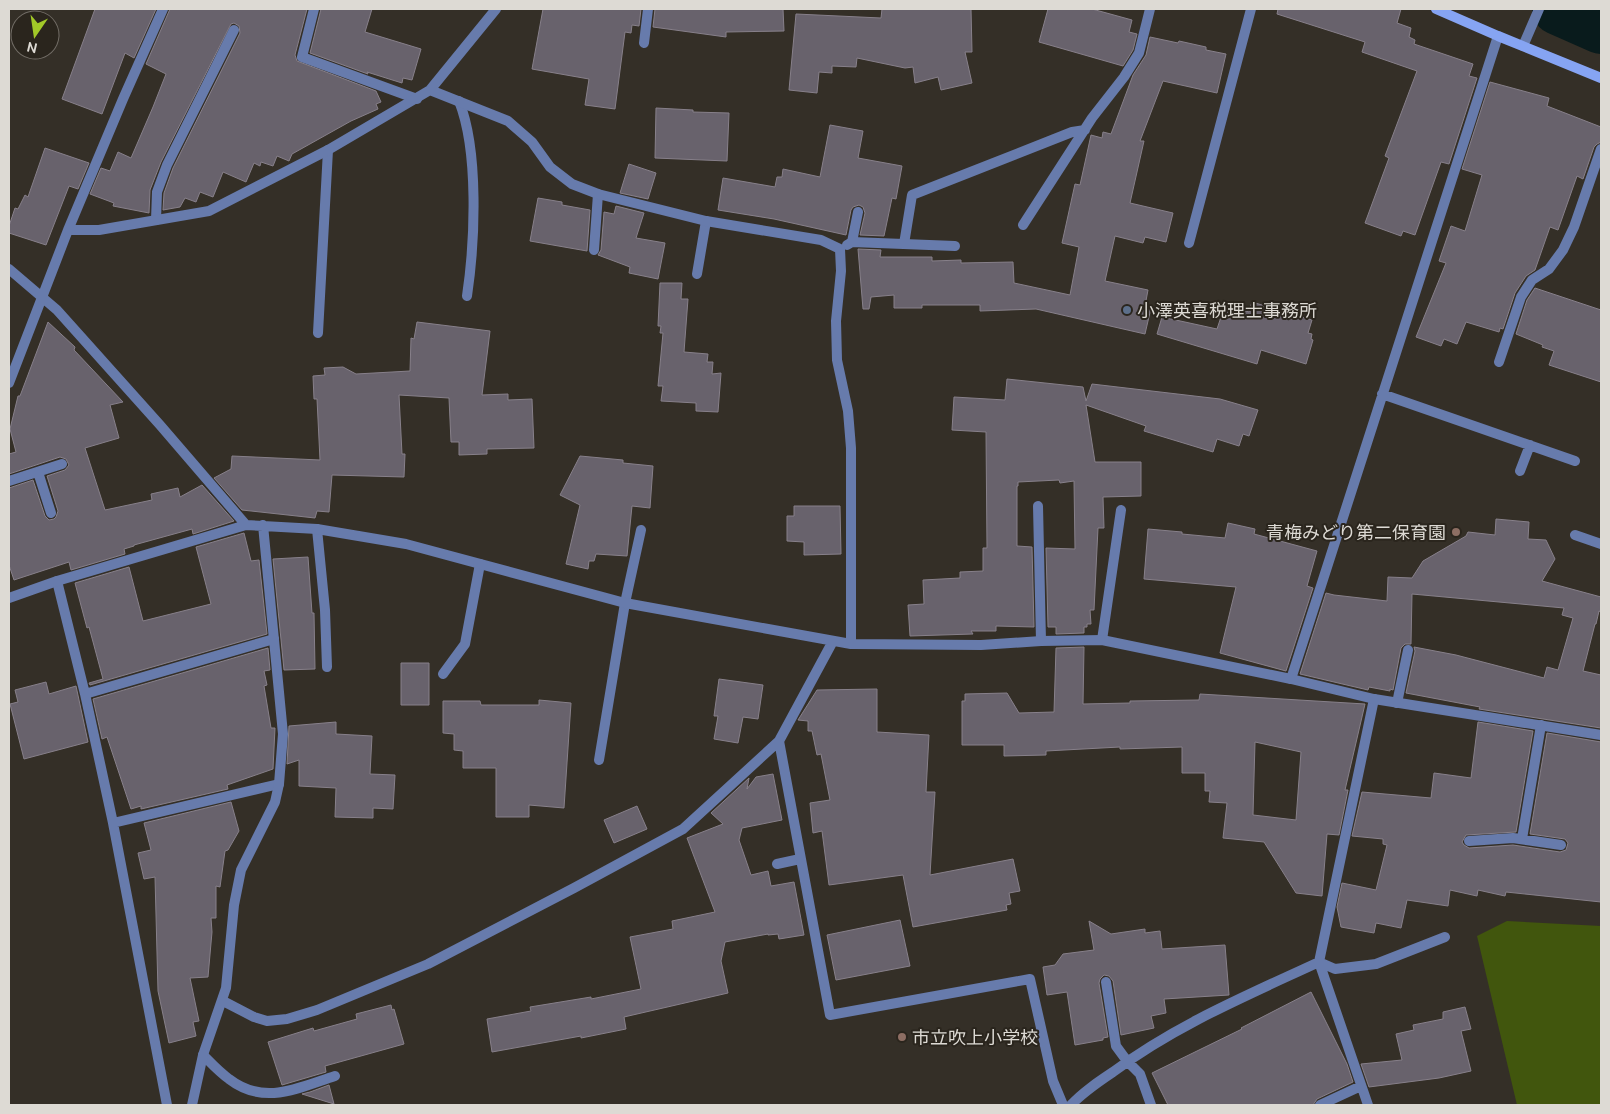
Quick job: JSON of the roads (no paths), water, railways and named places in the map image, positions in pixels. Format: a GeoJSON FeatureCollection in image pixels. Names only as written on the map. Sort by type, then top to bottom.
{"type":"FeatureCollection","features":[{"type":"Feature","properties":{"kind":"street"},"geometry":{"type":"LineString","coordinates":[[9,383],[68,230],[123,99],[164,9]]}},
{"type":"Feature","properties":{"kind":"street"},"geometry":{"type":"LineString","coordinates":[[314,9],[302,57],[417,98]]}},
{"type":"Feature","properties":{"kind":"street"},"geometry":{"type":"LineString","coordinates":[[68,230],[99,230],[209,211],[328,150],[430,90],[496,9]]}},
{"type":"Feature","properties":{"kind":"street"},"geometry":{"type":"LineString","coordinates":[[644,44],[648,9]]}},
{"type":"Feature","properties":{"kind":"street"},"geometry":{"type":"LineString","coordinates":[[1023,226],[1085,130],[1124,77],[1138,53],[1150,9]]}},
{"type":"Feature","properties":{"kind":"street"},"geometry":{"type":"LineString","coordinates":[[1189,243],[1251,9]]}},
{"type":"Feature","properties":{"kind":"street"},"geometry":{"type":"LineString","coordinates":[[1436,9],[1601,78]]}},
{"type":"Feature","properties":{"kind":"street"},"geometry":{"type":"LineString","coordinates":[[1523,46],[1539,9]]}},
{"type":"Feature","properties":{"kind":"street"},"geometry":{"type":"LineString","coordinates":[[156,220],[157,192],[167,165],[234,30]]}},
{"type":"Feature","properties":{"kind":"street"},"geometry":{"type":"LineString","coordinates":[[1291,679],[1498,36]]}},
{"type":"Feature","properties":{"kind":"street"},"geometry":{"type":"LineString","coordinates":[[430,90],[508,122],[532,142],[550,167],[572,184],[598,194],[706,221],[820,240],[840,250]]}},
{"type":"Feature","properties":{"kind":"street"},"geometry":{"type":"LineString","coordinates":[[458,101],[464,115],[470,142],[473,195],[471,272],[467,296]]}},
{"type":"Feature","properties":{"kind":"street"},"geometry":{"type":"LineString","coordinates":[[904,244],[912,195],[1072,132],[1085,130]]}},
{"type":"Feature","properties":{"kind":"street"},"geometry":{"type":"LineString","coordinates":[[1499,362],[1521,297],[1532,280],[1549,269],[1574,227],[1601,149]]}},
{"type":"Feature","properties":{"kind":"street"},"geometry":{"type":"LineString","coordinates":[[318,332],[328,150]]}},
{"type":"Feature","properties":{"kind":"street"},"geometry":{"type":"LineString","coordinates":[[594,250],[598,194]]}},
{"type":"Feature","properties":{"kind":"street"},"geometry":{"type":"LineString","coordinates":[[852,242],[858,212]]}},
{"type":"Feature","properties":{"kind":"street"},"geometry":{"type":"LineString","coordinates":[[697,274],[706,221]]}},
{"type":"Feature","properties":{"kind":"street"},"geometry":{"type":"LineString","coordinates":[[840,250],[852,242],[955,246]]}},
{"type":"Feature","properties":{"kind":"street"},"geometry":{"type":"LineString","coordinates":[[840,250],[836,331],[837,360],[848,411],[851,448],[851,644]]}},
{"type":"Feature","properties":{"kind":"street"},"geometry":{"type":"LineString","coordinates":[[9,269],[57,310],[246,525]]}},
{"type":"Feature","properties":{"kind":"street"},"geometry":{"type":"LineString","coordinates":[[1382,394],[1575,462]]}},
{"type":"Feature","properties":{"kind":"street"},"geometry":{"type":"LineString","coordinates":[[1520,471],[1530,446]]}},
{"type":"Feature","properties":{"kind":"street"},"geometry":{"type":"LineString","coordinates":[[9,482],[62,464]]}},
{"type":"Feature","properties":{"kind":"street"},"geometry":{"type":"LineString","coordinates":[[38,472],[51,513]]}},
{"type":"Feature","properties":{"kind":"street"},"geometry":{"type":"LineString","coordinates":[[1038,506],[1041,641]]}},
{"type":"Feature","properties":{"kind":"street"},"geometry":{"type":"LineString","coordinates":[[1102,640],[1122,510]]}},
{"type":"Feature","properties":{"kind":"street"},"geometry":{"type":"LineString","coordinates":[[9,598],[57,581],[246,525],[317,529],[406,544],[625,603],[851,644],[981,645],[1041,641],[1102,640],[1291,679],[1374,699],[1601,735]]}},
{"type":"Feature","properties":{"kind":"street"},"geometry":{"type":"LineString","coordinates":[[192,1105],[203,1055],[226,988],[234,905],[240,870],[274,802],[279,784],[283,734],[263,525]]}},
{"type":"Feature","properties":{"kind":"street"},"geometry":{"type":"LineString","coordinates":[[317,529],[327,667]]}},
{"type":"Feature","properties":{"kind":"street"},"geometry":{"type":"LineString","coordinates":[[600,760],[625,603],[641,530]]}},
{"type":"Feature","properties":{"kind":"street"},"geometry":{"type":"LineString","coordinates":[[1575,535],[1601,544]]}},
{"type":"Feature","properties":{"kind":"street"},"geometry":{"type":"LineString","coordinates":[[443,674],[465,644],[480,564]]}},
{"type":"Feature","properties":{"kind":"street"},"geometry":{"type":"LineString","coordinates":[[57,581],[85,694],[113,824],[167,1105]]}},
{"type":"Feature","properties":{"kind":"street"},"geometry":{"type":"LineString","coordinates":[[85,694],[274,639]]}},
{"type":"Feature","properties":{"kind":"street"},"geometry":{"type":"LineString","coordinates":[[223,1001],[254,1017],[267,1021],[287,1019],[317,1010],[428,964],[683,829],[779,741],[834,640]]}},
{"type":"Feature","properties":{"kind":"street"},"geometry":{"type":"LineString","coordinates":[[1397,703],[1408,650]]}},
{"type":"Feature","properties":{"kind":"street"},"geometry":{"type":"LineString","coordinates":[[1368,1105],[1319,962],[1374,699]]}},
{"type":"Feature","properties":{"kind":"street"},"geometry":{"type":"LineString","coordinates":[[1522,839],[1541,725]]}},
{"type":"Feature","properties":{"kind":"street"},"geometry":{"type":"LineString","coordinates":[[779,741],[830,1015],[1030,978],[1053,1081],[1063,1105]]}},
{"type":"Feature","properties":{"kind":"street"},"geometry":{"type":"LineString","coordinates":[[113,824],[279,784]]}},
{"type":"Feature","properties":{"kind":"street"},"geometry":{"type":"LineString","coordinates":[[1469,840],[1522,839],[1561,845]]}},
{"type":"Feature","properties":{"kind":"street"},"geometry":{"type":"LineString","coordinates":[[777,864],[800,859]]}},
{"type":"Feature","properties":{"kind":"street"},"geometry":{"type":"LineString","coordinates":[[1071,1105],[1080,1096],[1127,1061],[1190,1023],[1319,962],[1335,969],[1376,964],[1445,938]]}},
{"type":"Feature","properties":{"kind":"street"},"geometry":{"type":"LineString","coordinates":[[1106,982],[1116,1046],[1140,1074],[1151,1105]]}},
{"type":"Feature","properties":{"kind":"street"},"geometry":{"type":"LineString","coordinates":[[203,1055],[229,1079],[244,1088],[264,1093],[279,1094],[335,1076]]}},
{"type":"Feature","properties":{"kind":"street"},"geometry":{"type":"LineString","coordinates":[[1320,1105],[1362,1086]]}},
{"type":"Feature","properties":{"kind":"waterway"},"geometry":{"type":"LineString","coordinates":[[1558,9],[1601,28]]}},
{"type":"Feature","properties":{"kind":"place","name":"小澤英喜税理士事務所"},"geometry":{"type":"Point","coordinates":[1127,310]}},
{"type":"Feature","properties":{"kind":"place","name":"青梅みどり第二保育園"},"geometry":{"type":"Point","coordinates":[1456,532]}},
{"type":"Feature","properties":{"kind":"place","name":"市立吹上小学校"},"geometry":{"type":"Point","coordinates":[902,1037]}}]}
